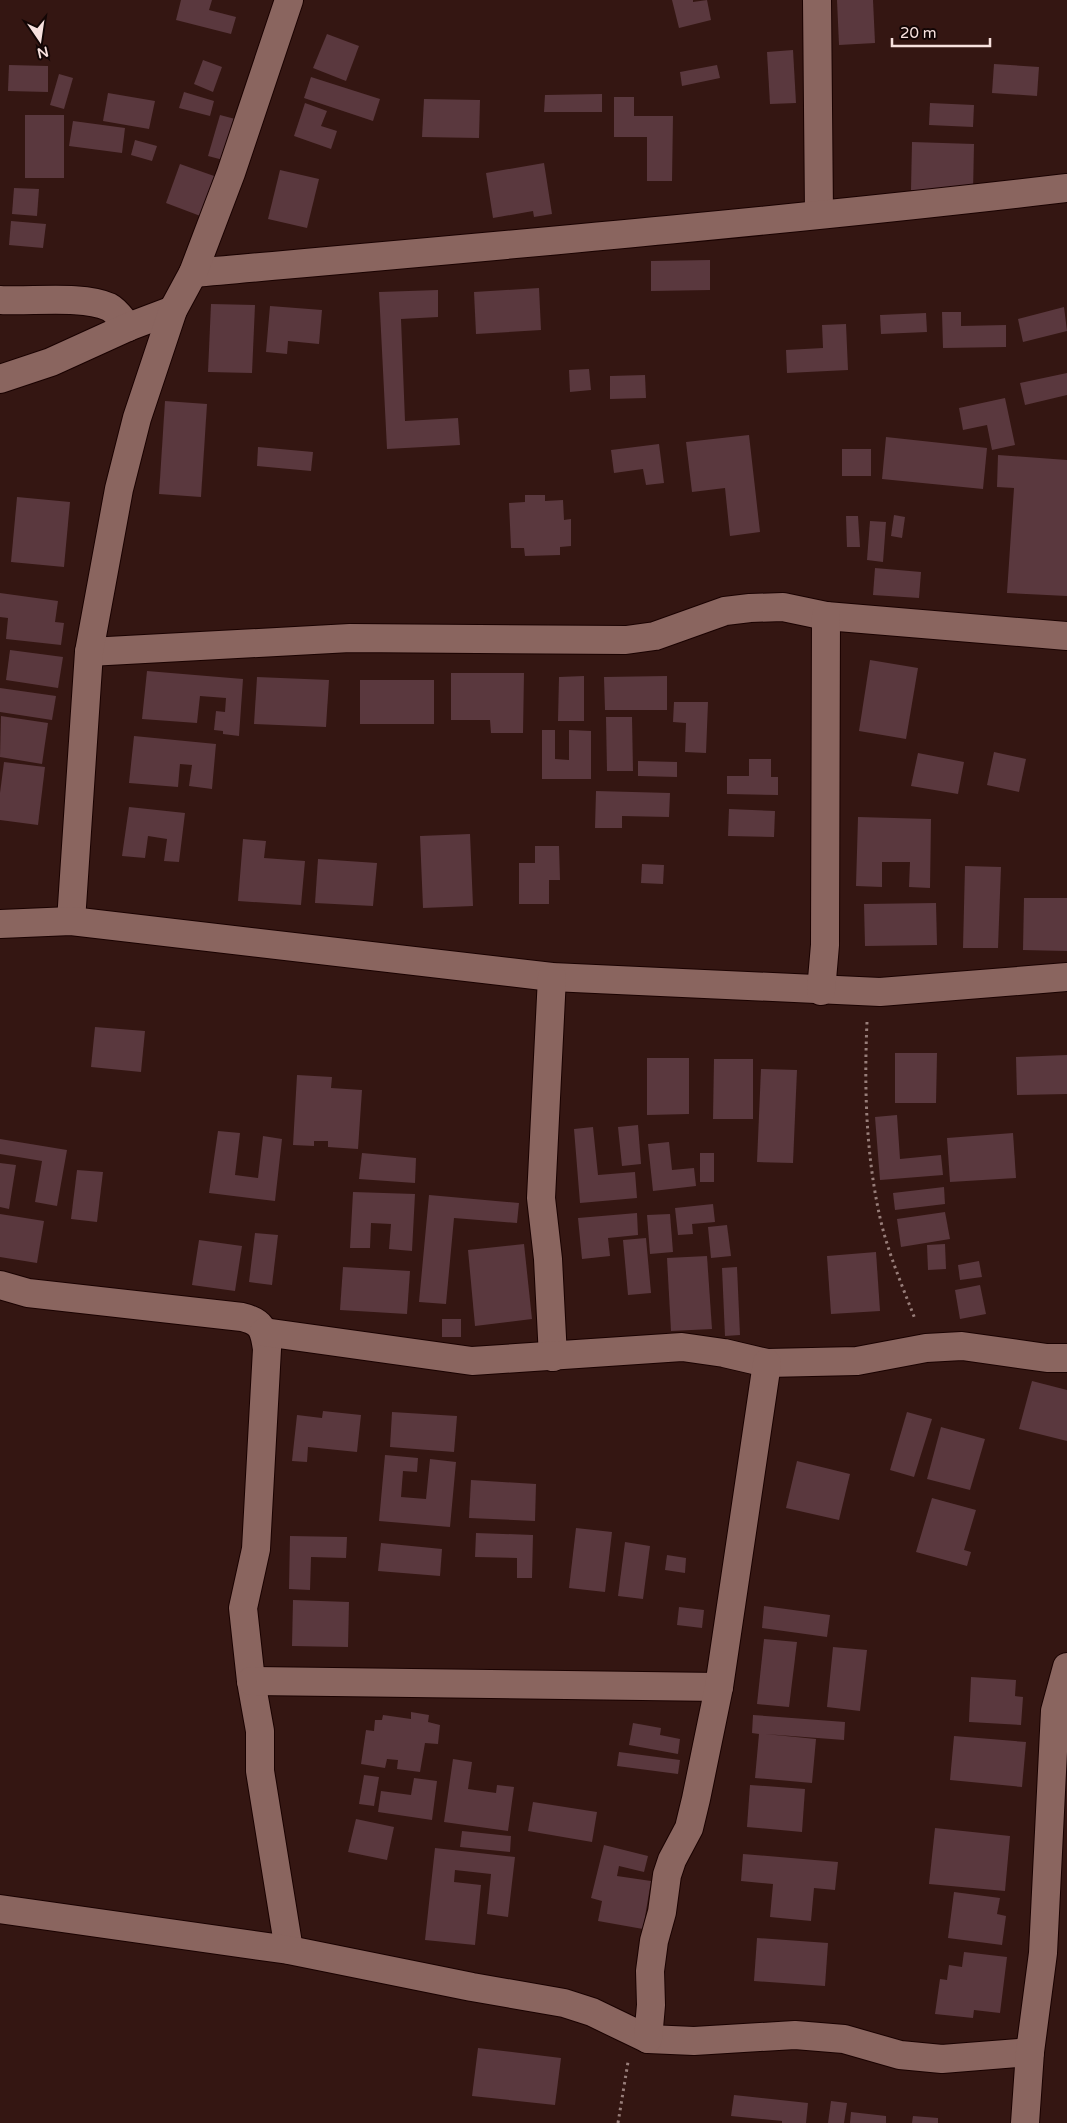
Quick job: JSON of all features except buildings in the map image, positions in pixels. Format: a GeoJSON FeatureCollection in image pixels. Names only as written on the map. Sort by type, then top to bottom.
{"type":"FeatureCollection","features":[{"type":"Feature","properties":{"kind":"street"},"geometry":{"type":"LineString","coordinates":[[71,921],[89,652],[119,488],[137,418],[173,310],[193,272],[230,173],[289,0]]}},
{"type":"Feature","properties":{"kind":"street"},"geometry":{"type":"LineString","coordinates":[[817,0],[819,214]]}},
{"type":"Feature","properties":{"kind":"street"},"geometry":{"type":"LineString","coordinates":[[193,272],[631,234],[884,209],[1067,188]]}},
{"type":"Feature","properties":{"kind":"street"},"geometry":{"type":"LineString","coordinates":[[0,300],[23,302],[66,300],[98,304],[110,308],[128,327]]}},
{"type":"Feature","properties":{"kind":"street"},"geometry":{"type":"LineString","coordinates":[[0,379],[51,362],[128,327],[173,310]]}},
{"type":"Feature","properties":{"kind":"street"},"geometry":{"type":"LineString","coordinates":[[89,652],[350,638],[626,640],[654,636],[725,611],[783,607],[826,616],[1067,636]]}},
{"type":"Feature","properties":{"kind":"street"},"geometry":{"type":"LineString","coordinates":[[821,990],[825,945],[826,616]]}},
{"type":"Feature","properties":{"kind":"street"},"geometry":{"type":"LineString","coordinates":[[0,924],[71,921],[552,978],[868,991],[923,989],[1005,980],[1067,977]]}},
{"type":"Feature","properties":{"kind":"street"},"geometry":{"type":"LineString","coordinates":[[552,978],[541,1198],[548,1259],[553,1357]]}},
{"type":"Feature","properties":{"kind":"street"},"geometry":{"type":"LineString","coordinates":[[0,1285],[28,1293],[242,1316],[254,1320],[264,1332],[267,1349],[256,1549],[243,1608],[251,1681],[260,1731],[260,1771],[289,1950]]}},
{"type":"Feature","properties":{"kind":"street"},"geometry":{"type":"LineString","coordinates":[[264,1332],[472,1361],[682,1348],[724,1353],[766,1363],[858,1361],[926,1348],[962,1346],[1047,1358],[1067,1358]]}},
{"type":"Feature","properties":{"kind":"street"},"geometry":{"type":"LineString","coordinates":[[640,2036],[651,2005],[650,1971],[667,1875],[672,1860],[689,1828],[719,1687],[766,1363]]}},
{"type":"Feature","properties":{"kind":"street"},"geometry":{"type":"LineString","coordinates":[[1024,2123],[1030,2052],[1043,1953],[1055,1711],[1067,1667]]}},
{"type":"Feature","properties":{"kind":"street"},"geometry":{"type":"LineString","coordinates":[[251,1681],[719,1687]]}},
{"type":"Feature","properties":{"kind":"street"},"geometry":{"type":"LineString","coordinates":[[0,1909],[289,1950],[472,1988],[564,2003],[592,2012],[640,2036],[694,2041],[794,2035],[844,2039],[900,2055],[942,2059],[1030,2052]]}},
{"type":"Feature","properties":{"kind":"path"},"geometry":{"type":"LineString","coordinates":[[868,991],[865,1074],[868,1140],[882,1222],[904,1290],[926,1348]]}},
{"type":"Feature","properties":{"kind":"path"},"geometry":{"type":"LineString","coordinates":[[618,2123],[640,2036]]}}]}
